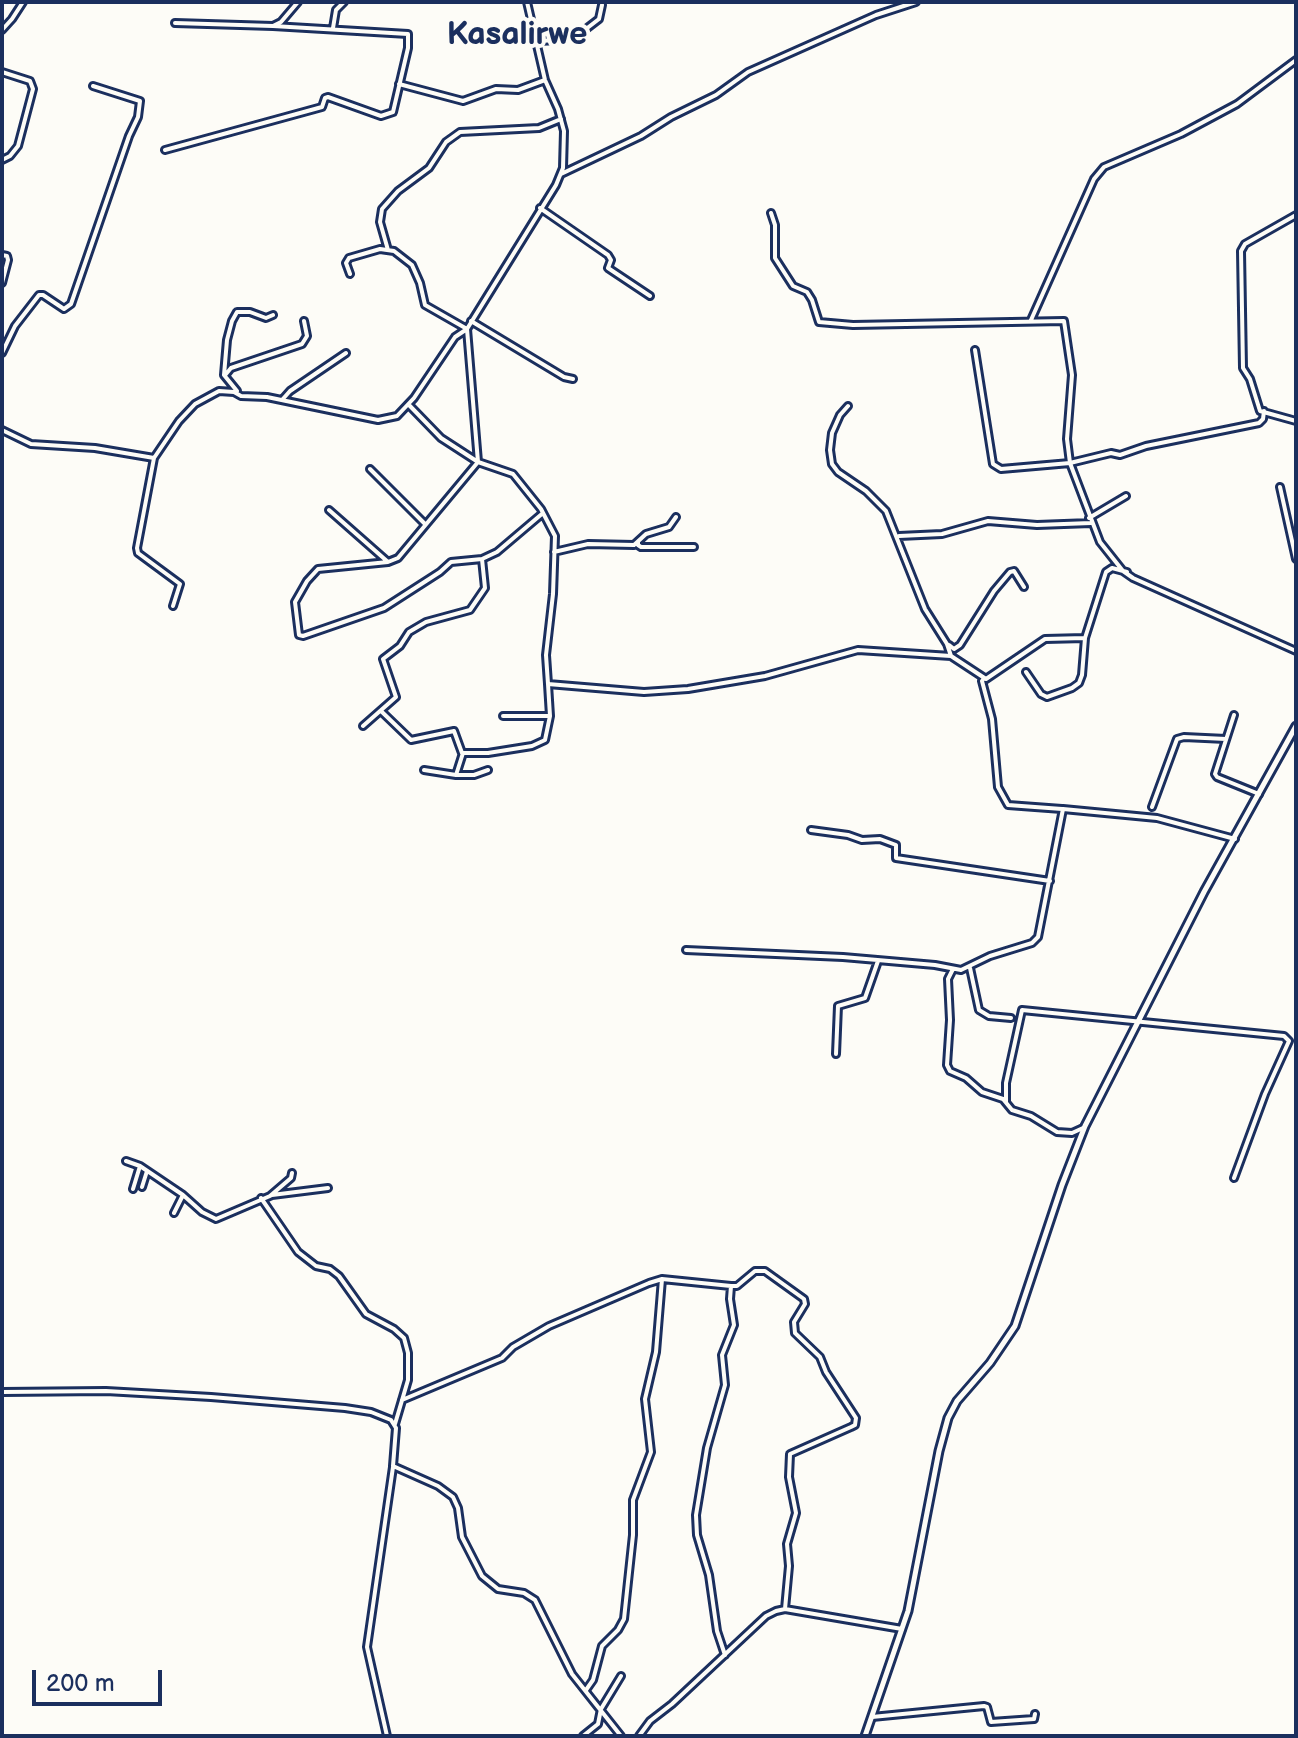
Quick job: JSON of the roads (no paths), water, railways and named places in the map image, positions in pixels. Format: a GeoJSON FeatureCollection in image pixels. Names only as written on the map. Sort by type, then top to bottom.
{"type":"FeatureCollection","features":[{"type":"Feature","properties":{"kind":"street"},"geometry":{"type":"LineString","coordinates":[[2,30],[23,2]]}},
{"type":"Feature","properties":{"kind":"street"},"geometry":{"type":"LineString","coordinates":[[273,26],[281,22],[298,2]]}},
{"type":"Feature","properties":{"kind":"street"},"geometry":{"type":"LineString","coordinates":[[333,28],[336,10],[344,2]]}},
{"type":"Feature","properties":{"kind":"street"},"geometry":{"type":"LineString","coordinates":[[173,606],[180,584],[138,553],[137,548],[154,458],[179,421],[204,397],[219,391],[282,400],[378,420],[397,416],[409,405],[455,337],[467,329],[561,174],[564,131],[545,80],[527,2]]}},
{"type":"Feature","properties":{"kind":"street"},"geometry":{"type":"LineString","coordinates":[[561,174],[637,139],[660,123],[716,95],[748,72],[876,15],[916,2]]}},
{"type":"Feature","properties":{"kind":"street"},"geometry":{"type":"LineString","coordinates":[[537,41],[560,40],[586,29],[599,19],[602,5]]}},
{"type":"Feature","properties":{"kind":"street"},"geometry":{"type":"LineString","coordinates":[[165,150],[322,107],[328,97],[381,116],[388,115],[393,112],[408,48],[408,34],[333,28],[175,23]]}},
{"type":"Feature","properties":{"kind":"street"},"geometry":{"type":"LineString","coordinates":[[1031,320],[1094,179],[1104,167],[1181,134],[1237,104],[1296,60]]}},
{"type":"Feature","properties":{"kind":"street"},"geometry":{"type":"LineString","coordinates":[[2,72],[30,81],[33,89],[18,146],[2,160]]}},
{"type":"Feature","properties":{"kind":"street"},"geometry":{"type":"LineString","coordinates":[[399,84],[463,101],[496,89],[518,90],[545,80]]}},
{"type":"Feature","properties":{"kind":"street"},"geometry":{"type":"LineString","coordinates":[[2,353],[15,326],[40,294],[64,309],[71,304],[138,117],[140,101],[93,86]]}},
{"type":"Feature","properties":{"kind":"street"},"geometry":{"type":"LineString","coordinates":[[388,250],[380,222],[382,209],[398,191],[429,168],[446,142],[460,132],[539,128],[561,119]]}},
{"type":"Feature","properties":{"kind":"street"},"geometry":{"type":"LineString","coordinates":[[540,208],[608,255],[611,260],[608,268],[650,296]]}},
{"type":"Feature","properties":{"kind":"street"},"geometry":{"type":"LineString","coordinates":[[771,213],[775,225],[775,258],[793,286],[807,292],[819,322],[853,325],[1061,320],[1065,324],[1072,375],[1067,439],[1070,463],[1100,542],[1127,572],[1145,584],[1296,651]]}},
{"type":"Feature","properties":{"kind":"street"},"geometry":{"type":"LineString","coordinates":[[1296,215],[1245,244],[1241,251],[1242,365],[1250,379],[1258,408],[1296,421]]}},
{"type":"Feature","properties":{"kind":"street"},"geometry":{"type":"LineString","coordinates":[[350,274],[346,263],[349,258],[380,249],[394,251],[412,265],[425,305],[467,329]]}},
{"type":"Feature","properties":{"kind":"street"},"geometry":{"type":"LineString","coordinates":[[2,255],[7,256],[8,260],[2,283]]}},
{"type":"Feature","properties":{"kind":"street"},"geometry":{"type":"LineString","coordinates":[[241,396],[224,375],[227,340],[237,312],[250,312],[266,318],[273,315]]}},
{"type":"Feature","properties":{"kind":"street"},"geometry":{"type":"LineString","coordinates":[[224,375],[231,368],[302,344],[307,336],[304,321]]}},
{"type":"Feature","properties":{"kind":"street"},"geometry":{"type":"LineString","coordinates":[[471,321],[564,377],[573,379]]}},
{"type":"Feature","properties":{"kind":"street"},"geometry":{"type":"LineString","coordinates":[[467,329],[478,462],[398,558],[388,562],[318,569],[295,602],[299,635],[384,608],[451,562],[482,559],[506,545],[543,513]]}},
{"type":"Feature","properties":{"kind":"street"},"geometry":{"type":"LineString","coordinates":[[975,350],[994,466],[1003,469],[1070,463],[1111,453],[1120,455],[1146,446],[1259,423],[1264,411]]}},
{"type":"Feature","properties":{"kind":"street"},"geometry":{"type":"LineString","coordinates":[[282,400],[290,391],[346,353]]}},
{"type":"Feature","properties":{"kind":"street"},"geometry":{"type":"LineString","coordinates":[[409,405],[441,438],[478,462],[513,474],[543,513],[555,536],[546,655],[550,716],[545,740],[488,753],[463,753]]}},
{"type":"Feature","properties":{"kind":"street"},"geometry":{"type":"LineString","coordinates":[[848,406],[832,433],[832,464],[886,511],[925,609],[951,656]]}},
{"type":"Feature","properties":{"kind":"street"},"geometry":{"type":"LineString","coordinates":[[2,430],[31,444],[95,448],[154,458]]}},
{"type":"Feature","properties":{"kind":"street"},"geometry":{"type":"LineString","coordinates":[[370,469],[425,524]]}},
{"type":"Feature","properties":{"kind":"street"},"geometry":{"type":"LineString","coordinates":[[1280,487],[1296,559]]}},
{"type":"Feature","properties":{"kind":"street"},"geometry":{"type":"LineString","coordinates":[[898,536],[942,534],[988,521],[1037,525],[1090,521],[1126,496]]}},
{"type":"Feature","properties":{"kind":"street"},"geometry":{"type":"LineString","coordinates":[[329,510],[388,562]]}},
{"type":"Feature","properties":{"kind":"street"},"geometry":{"type":"LineString","coordinates":[[554,552],[588,544],[634,545],[646,534],[669,527],[676,517]]}},
{"type":"Feature","properties":{"kind":"street"},"geometry":{"type":"LineString","coordinates":[[638,542],[641,547],[694,547]]}},
{"type":"Feature","properties":{"kind":"street"},"geometry":{"type":"LineString","coordinates":[[363,726],[396,697],[383,659],[400,646],[409,632],[426,622],[470,610],[485,588],[482,559]]}},
{"type":"Feature","properties":{"kind":"street"},"geometry":{"type":"LineString","coordinates":[[1026,672],[1041,694],[1047,697],[1079,683],[1085,638],[1106,572],[1112,568],[1127,572]]}},
{"type":"Feature","properties":{"kind":"street"},"geometry":{"type":"LineString","coordinates":[[947,644],[954,649],[960,645],[994,591],[1010,572],[1014,571],[1024,587]]}},
{"type":"Feature","properties":{"kind":"street"},"geometry":{"type":"LineString","coordinates":[[984,678],[995,674],[1045,639],[1085,638]]}},
{"type":"Feature","properties":{"kind":"street"},"geometry":{"type":"LineString","coordinates":[[548,684],[663,692],[765,676],[858,650],[951,656],[984,678]]}},
{"type":"Feature","properties":{"kind":"street"},"geometry":{"type":"LineString","coordinates":[[984,678],[982,681],[992,719],[998,787],[1008,805],[1157,818],[1235,839]]}},
{"type":"Feature","properties":{"kind":"street"},"geometry":{"type":"LineString","coordinates":[[381,711],[411,740],[454,731],[463,753],[456,775]]}},
{"type":"Feature","properties":{"kind":"street"},"geometry":{"type":"LineString","coordinates":[[1234,715],[1215,770],[1217,777],[1259,794]]}},
{"type":"Feature","properties":{"kind":"street"},"geometry":{"type":"LineString","coordinates":[[503,716],[550,716]]}},
{"type":"Feature","properties":{"kind":"street"},"geometry":{"type":"LineString","coordinates":[[865,1736],[902,1629],[948,1418],[957,1401],[990,1363],[1015,1326],[1085,1126],[1204,892],[1296,726]]}},
{"type":"Feature","properties":{"kind":"street"},"geometry":{"type":"LineString","coordinates":[[1152,807],[1177,739],[1226,739]]}},
{"type":"Feature","properties":{"kind":"street"},"geometry":{"type":"LineString","coordinates":[[424,770],[456,775],[474,775],[488,770]]}},
{"type":"Feature","properties":{"kind":"street"},"geometry":{"type":"LineString","coordinates":[[686,950],[970,968],[990,956],[1035,941],[1063,809]]}},
{"type":"Feature","properties":{"kind":"street"},"geometry":{"type":"LineString","coordinates":[[811,830],[862,840],[880,839],[896,845],[896,858],[1050,881]]}},
{"type":"Feature","properties":{"kind":"street"},"geometry":{"type":"LineString","coordinates":[[836,1054],[836,1009],[845,1002],[865,998],[878,961]]}},
{"type":"Feature","properties":{"kind":"street"},"geometry":{"type":"LineString","coordinates":[[970,968],[979,1010],[989,1016],[1011,1018]]}},
{"type":"Feature","properties":{"kind":"street"},"geometry":{"type":"LineString","coordinates":[[953,969],[948,979],[948,1068],[982,1092],[1006,1102],[1012,1110],[1031,1116],[1057,1132],[1072,1133],[1085,1126]]}},
{"type":"Feature","properties":{"kind":"street"},"geometry":{"type":"LineString","coordinates":[[1006,1102],[1006,1083],[1022,1010],[1287,1038],[1289,1041],[1265,1094],[1234,1178]]}},
{"type":"Feature","properties":{"kind":"street"},"geometry":{"type":"LineString","coordinates":[[126,1161],[140,1166],[216,1219],[261,1198],[303,1189],[328,1188]]}},
{"type":"Feature","properties":{"kind":"street"},"geometry":{"type":"LineString","coordinates":[[133,1189],[140,1166]]}},
{"type":"Feature","properties":{"kind":"street"},"geometry":{"type":"LineString","coordinates":[[142,1187],[147,1171]]}},
{"type":"Feature","properties":{"kind":"street"},"geometry":{"type":"LineString","coordinates":[[270,1196],[291,1178],[292,1173]]}},
{"type":"Feature","properties":{"kind":"street"},"geometry":{"type":"LineString","coordinates":[[174,1213],[183,1195]]}},
{"type":"Feature","properties":{"kind":"street"},"geometry":{"type":"LineString","coordinates":[[261,1198],[298,1252],[316,1266],[330,1269],[339,1276],[366,1314],[404,1338],[409,1364],[395,1424],[393,1466],[367,1647],[387,1736]]}},
{"type":"Feature","properties":{"kind":"street"},"geometry":{"type":"LineString","coordinates":[[402,1400],[502,1358],[513,1347],[549,1326],[625,1291],[662,1279],[737,1286],[755,1271],[765,1271],[804,1299],[805,1304],[794,1322],[795,1333],[820,1357],[826,1372],[856,1418],[855,1425],[790,1454],[789,1477],[796,1513],[787,1544],[789,1566],[785,1609]]}},
{"type":"Feature","properties":{"kind":"street"},"geometry":{"type":"LineString","coordinates":[[586,1690],[592,1685],[602,1646],[624,1619],[633,1535],[633,1500],[651,1452],[645,1399],[656,1352],[662,1279]]}},
{"type":"Feature","properties":{"kind":"street"},"geometry":{"type":"LineString","coordinates":[[725,1655],[717,1631],[709,1575],[696,1527],[707,1448],[725,1385],[722,1355],[733,1327],[731,1286]]}},
{"type":"Feature","properties":{"kind":"street"},"geometry":{"type":"LineString","coordinates":[[2,1392],[106,1391],[345,1408],[381,1415],[395,1424]]}},
{"type":"Feature","properties":{"kind":"street"},"geometry":{"type":"LineString","coordinates":[[393,1466],[438,1486],[453,1497],[458,1508],[462,1537],[477,1570],[491,1586],[524,1593],[535,1600],[572,1674],[621,1736]]}},
{"type":"Feature","properties":{"kind":"street"},"geometry":{"type":"LineString","coordinates":[[639,1736],[650,1721],[766,1616],[785,1609],[902,1629]]}},
{"type":"Feature","properties":{"kind":"street"},"geometry":{"type":"LineString","coordinates":[[583,1736],[598,1724],[601,1709],[621,1676]]}},
{"type":"Feature","properties":{"kind":"street"},"geometry":{"type":"LineString","coordinates":[[872,1717],[984,1706],[991,1722],[1034,1719],[1035,1714]]}},
{"type":"Feature","properties":{"kind":"district","name":"Kasalirwe"},"geometry":{"type":"Point","coordinates":[517,36]}}]}
